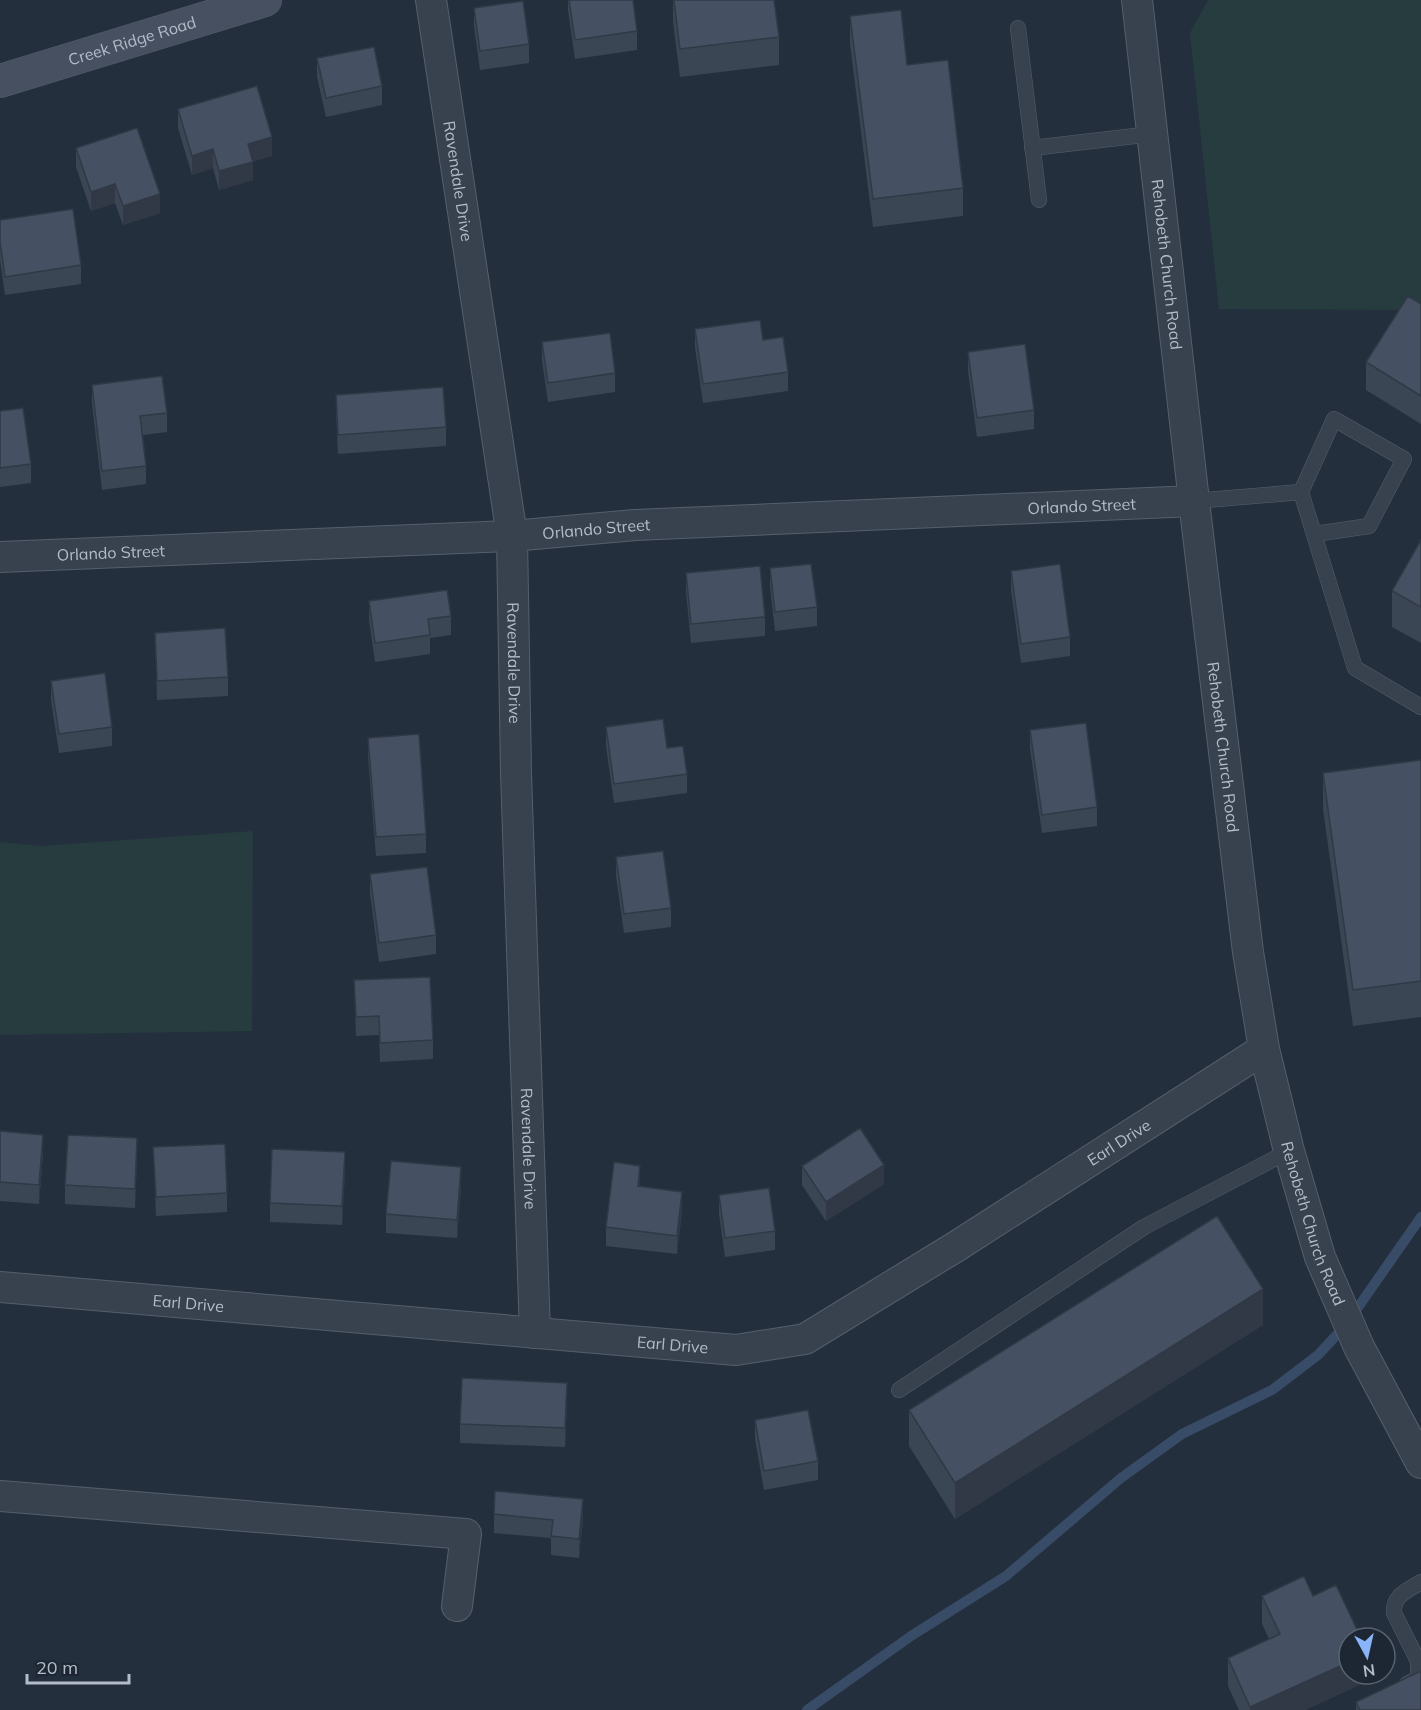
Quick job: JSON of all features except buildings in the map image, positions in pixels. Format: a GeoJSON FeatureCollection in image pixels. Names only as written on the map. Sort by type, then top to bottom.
{"type":"FeatureCollection","features":[{"type":"Feature","properties":{"kind":"main road","name":"Creek Ridge Road"},"geometry":{"type":"LineString","coordinates":[[0,81],[265,0]]}},
{"type":"Feature","properties":{"kind":"street","name":"Ravendale Drive"},"geometry":{"type":"LineString","coordinates":[[431,0],[512,536],[516,773],[535,1333]]}},
{"type":"Feature","properties":{"kind":"street","name":"Rehobeth Church Road"},"geometry":{"type":"LineString","coordinates":[[1137,0],[1248,952],[1264,1049],[1289,1151],[1320,1257],[1359,1347],[1421,1463]]}},
{"type":"Feature","properties":{"kind":"street","name":"Orlando Street"},"geometry":{"type":"LineString","coordinates":[[0,557],[512,536],[634,525],[1194,501]]}},
{"type":"Feature","properties":{"kind":"street","name":"Earl Drive"},"geometry":{"type":"LineString","coordinates":[[0,1287],[736,1350],[805,1339],[957,1246],[1264,1049]]}},
{"type":"Feature","properties":{"kind":"street"},"geometry":{"type":"LineString","coordinates":[[0,1496],[466,1534],[457,1606]]}},
{"type":"Feature","properties":{"kind":"lane"},"geometry":{"type":"LineString","coordinates":[[1018,28],[1039,200]]}},
{"type":"Feature","properties":{"kind":"lane"},"geometry":{"type":"LineString","coordinates":[[1032,148],[1152,134]]}},
{"type":"Feature","properties":{"kind":"lane"},"geometry":{"type":"LineString","coordinates":[[1315,534],[1369,526],[1404,459],[1334,419],[1302,492],[1355,668],[1421,707]]}},
{"type":"Feature","properties":{"kind":"lane"},"geometry":{"type":"LineString","coordinates":[[1194,501],[1302,492]]}},
{"type":"Feature","properties":{"kind":"lane"},"geometry":{"type":"LineString","coordinates":[[899,1390],[1144,1227],[1289,1151]]}},
{"type":"Feature","properties":{"kind":"lane"},"geometry":{"type":"LineString","coordinates":[[1394,1692],[1418,1678],[1418,1661],[1394,1613],[1393,1605],[1398,1596],[1421,1582]]}},
{"type":"Feature","properties":{"kind":"green space"},"geometry":{"type":"Polygon","coordinates":[[[1208,0],[1421,0],[1421,310],[1219,309],[1190,33],[1208,0]]]}},
{"type":"Feature","properties":{"kind":"green space"},"geometry":{"type":"Polygon","coordinates":[[[253,831],[252,1031],[0,1035],[0,842],[41,846],[253,831]]]}},
{"type":"Feature","properties":{"kind":"waterway"},"geometry":{"type":"LineString","coordinates":[[807,1710],[911,1636],[1006,1576],[1121,1478],[1182,1434],[1272,1390],[1318,1355],[1345,1326],[1421,1217]]}}]}
